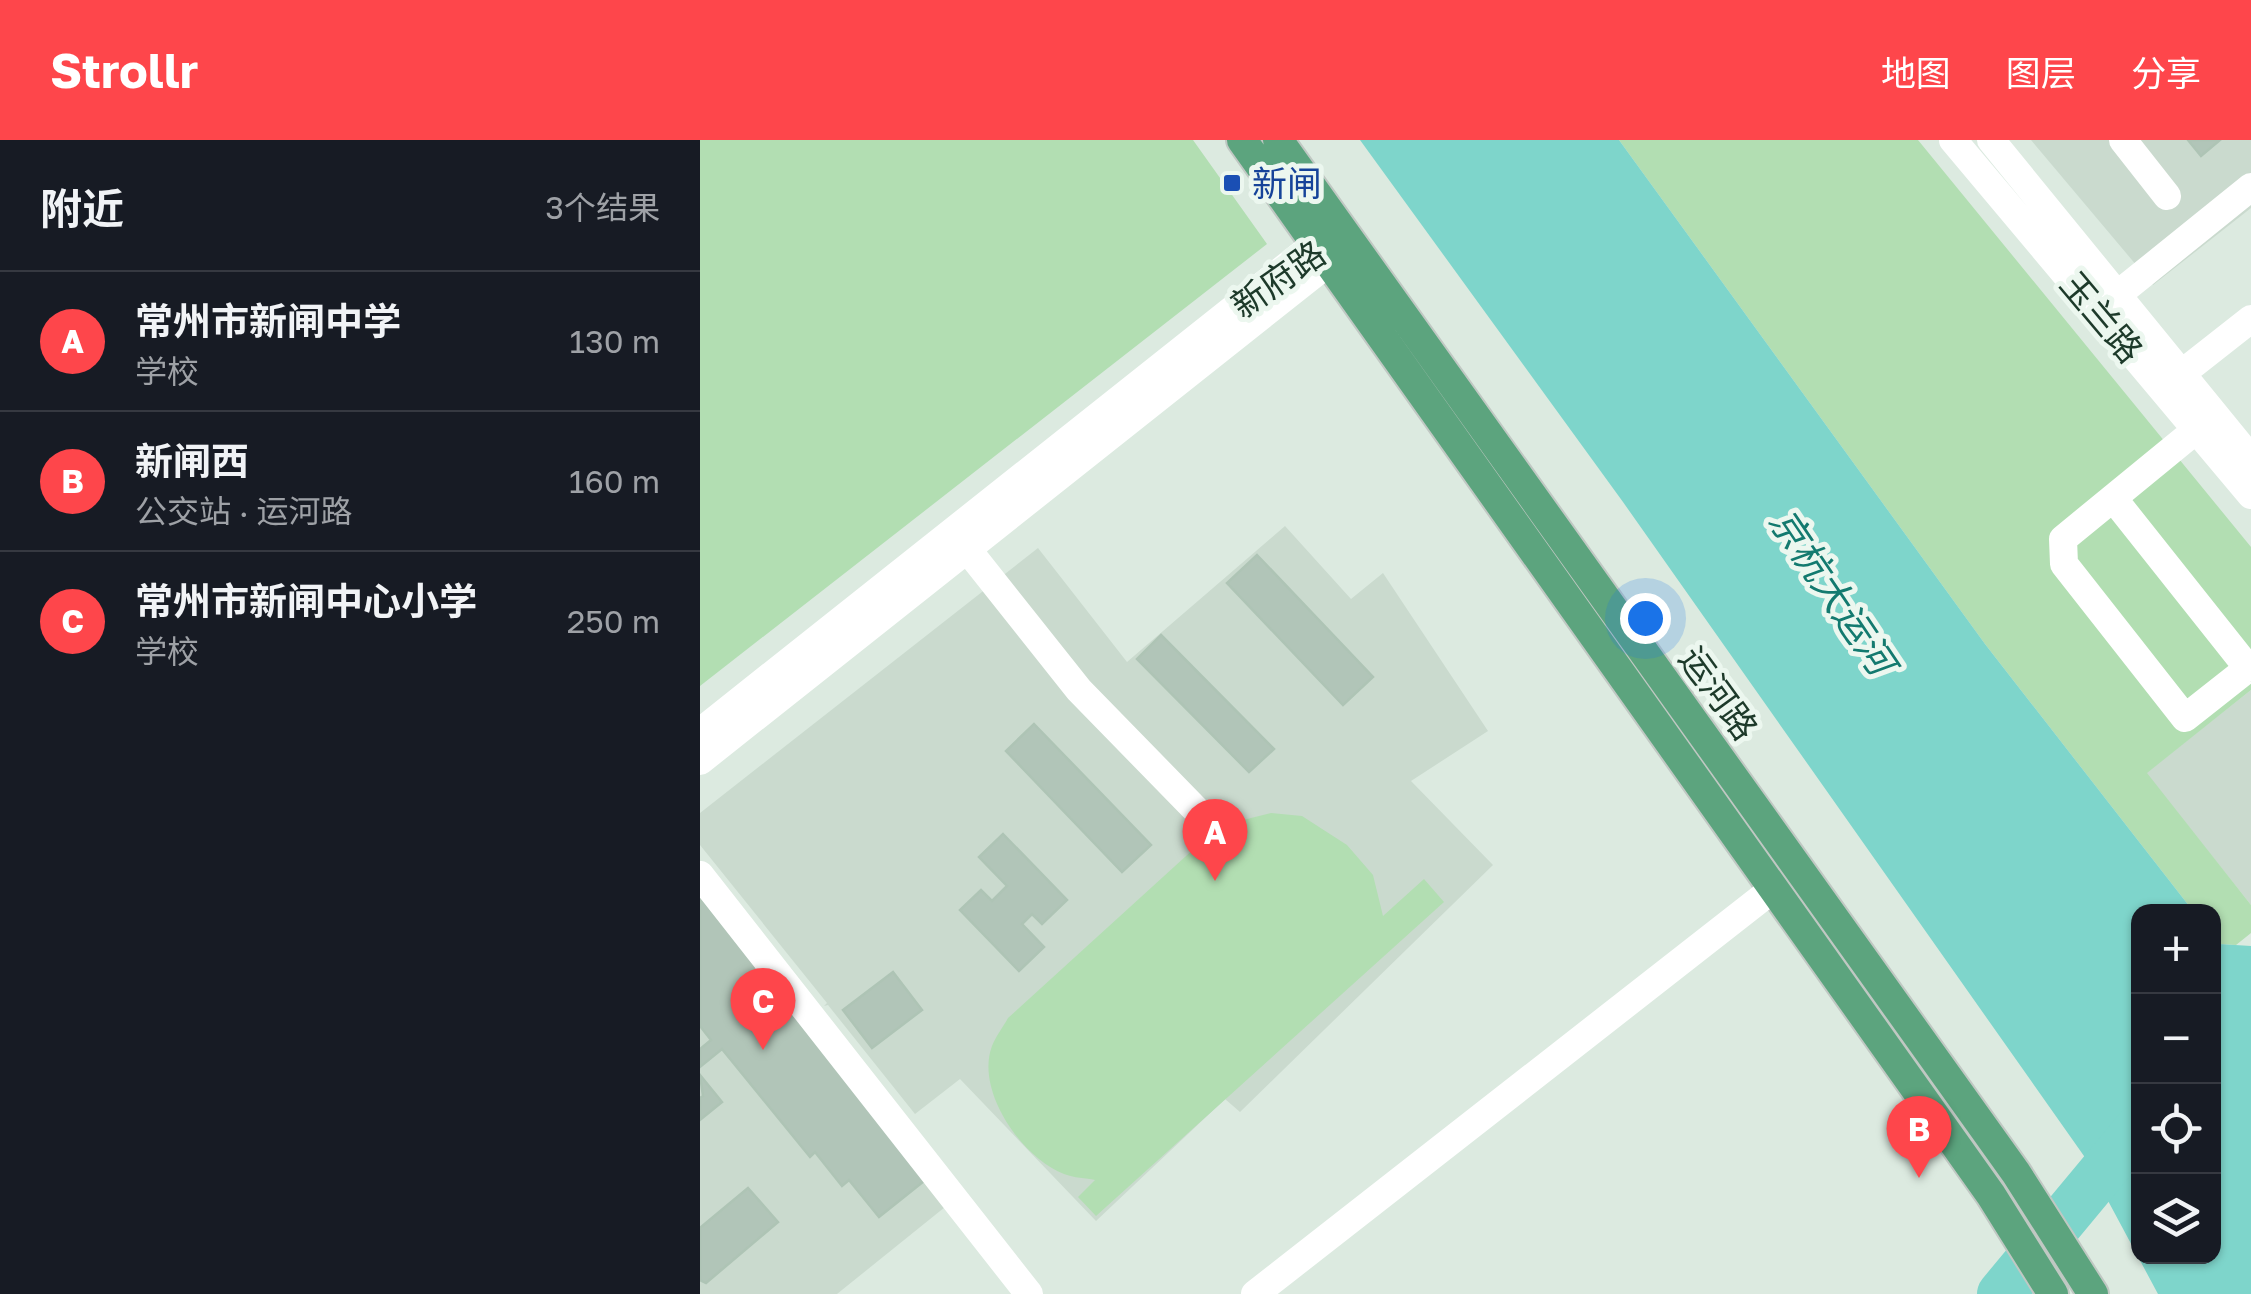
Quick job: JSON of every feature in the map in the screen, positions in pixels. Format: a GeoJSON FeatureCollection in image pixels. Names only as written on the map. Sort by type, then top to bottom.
{"type":"FeatureCollection","features":[{"type":"Feature","properties":{"kind":"main road","name":"运河路"},"geometry":{"type":"LineString","coordinates":[[1242,140],[1991,1195],[2053,1294]]}},
{"type":"Feature","properties":{"kind":"main road","name":"运河路"},"geometry":{"type":"LineString","coordinates":[[1278,140],[2016,1172],[2093,1294]]}},
{"type":"Feature","properties":{"kind":"street","name":"玉兰路"},"geometry":{"type":"LineString","coordinates":[[1953,140],[2251,495]]}},
{"type":"Feature","properties":{"kind":"street","name":"玉兰路"},"geometry":{"type":"LineString","coordinates":[[1991,140],[2251,459]]}},
{"type":"Feature","properties":{"kind":"street"},"geometry":{"type":"LineString","coordinates":[[2123,140],[2167,196]]}},
{"type":"Feature","properties":{"kind":"street"},"geometry":{"type":"LineString","coordinates":[[2117,295],[2251,187]]}},
{"type":"Feature","properties":{"kind":"street","name":"新府路"},"geometry":{"type":"LineString","coordinates":[[700,732],[1345,236]]}},
{"type":"Feature","properties":{"kind":"street","name":"新府路"},"geometry":{"type":"LineString","coordinates":[[700,761],[967,550],[1321,254]]}},
{"type":"Feature","properties":{"kind":"street"},"geometry":{"type":"LineString","coordinates":[[2181,374],[2251,320]]}},
{"type":"Feature","properties":{"kind":"street"},"geometry":{"type":"LineString","coordinates":[[2113,498],[2250,667],[2185,718],[2064,564],[2063,540],[2113,498],[2196,430]]}},
{"type":"Feature","properties":{"kind":"street"},"geometry":{"type":"LineString","coordinates":[[967,550],[1079,690],[1201,816]]}},
{"type":"Feature","properties":{"kind":"street"},"geometry":{"type":"LineString","coordinates":[[700,874],[1029,1294]]}},
{"type":"Feature","properties":{"kind":"street"},"geometry":{"type":"LineString","coordinates":[[1255,1294],[1773,889]]}},
{"type":"Feature","properties":{"kind":"shaded area"},"geometry":{"type":"Polygon","coordinates":[[[2031,140],[2251,140],[2251,208],[2153,285],[2031,140]]]}},
{"type":"Feature","properties":{"kind":"shaded area"},"geometry":{"type":"Polygon","coordinates":[[[1285,526],[1351,599],[1383,573],[1488,731],[1411,781],[1493,865],[1240,1112],[1225,1099],[1096,1221],[960,1079],[915,1114],[828,1005],[824,1006],[827,1003],[700,845],[700,813],[1038,548],[1127,662],[1285,526]]]}},
{"type":"Feature","properties":{"kind":"shaded area"},"geometry":{"type":"Polygon","coordinates":[[[2251,690],[2251,905],[2146,773],[2251,690]]]}},
{"type":"Feature","properties":{"kind":"shaded area"},"geometry":{"type":"Polygon","coordinates":[[[700,898],[950,1203],[837,1294],[700,1294],[700,898]]]}},
{"type":"Feature","properties":{"kind":"green space"},"geometry":{"type":"Polygon","coordinates":[[[700,140],[1193,140],[1267,244],[700,686],[700,140]]]}},
{"type":"Feature","properties":{"kind":"green space"},"geometry":{"type":"Polygon","coordinates":[[[1619,140],[1918,140],[2251,547],[2251,690],[2147,773],[2251,905],[2251,933],[2236,945],[2221,944],[2221,904],[2188,904],[1985,644],[1619,140]]]}},
{"type":"Feature","properties":{"kind":"green space"},"geometry":{"type":"Polygon","coordinates":[[[1271,813],[1302,816],[1347,845],[1373,875],[1383,916],[1424,879],[1444,902],[1096,1216],[1078,1197],[1095,1180],[1048,1166],[1006,1121],[990,1083],[988,1064],[992,1046],[1008,1018],[1219,826],[1271,813]]]}},
{"type":"Feature","properties":{"kind":"water","name":"京杭大运河"},"geometry":{"type":"Polygon","coordinates":[[[1360,140],[1619,140],[1985,644],[2188,904],[2131,904],[2131,1244],[2084,1156],[1623,502],[1360,140]]]}},
{"type":"Feature","properties":{"kind":"water"},"geometry":{"type":"Polygon","coordinates":[[[2221,944],[2251,946],[2251,1294],[2158,1294],[2142,1264],[2221,1264],[2221,944]]]}},
{"type":"Feature","properties":{"kind":"building"},"geometry":{"type":"Polygon","coordinates":[[[2188,140],[2220,140],[2201,156],[2188,140]]]}},
{"type":"Feature","properties":{"kind":"building"},"geometry":{"type":"Polygon","coordinates":[[[1257,555],[1373,677],[1343,705],[1227,583],[1257,555]]]}},
{"type":"Feature","properties":{"kind":"building"},"geometry":{"type":"Polygon","coordinates":[[[1161,635],[1274,749],[1249,772],[1137,659],[1161,635]]]}},
{"type":"Feature","properties":{"kind":"building"},"geometry":{"type":"Polygon","coordinates":[[[1034,724],[1151,845],[1122,872],[1006,751],[1034,724]]]}},
{"type":"Feature","properties":{"kind":"building"},"geometry":{"type":"Polygon","coordinates":[[[1003,834],[1067,900],[1042,924],[1032,914],[1022,924],[1044,947],[1019,971],[960,910],[981,890],[992,901],[1007,886],[979,857],[1003,834]]]}},
{"type":"Feature","properties":{"kind":"building"},"geometry":{"type":"Polygon","coordinates":[[[700,897],[929,1177],[879,1217],[849,1180],[842,1186],[815,1152],[810,1157],[722,1049],[700,1067],[700,1049],[711,1040],[700,1026],[700,897]]]}},
{"type":"Feature","properties":{"kind":"building"},"geometry":{"type":"Polygon","coordinates":[[[893,972],[922,1010],[872,1048],[843,1010],[893,972]]]}},
{"type":"Feature","properties":{"kind":"building"},"geometry":{"type":"Polygon","coordinates":[[[700,1075],[722,1102],[700,1120],[703,1096],[700,1075]]]}},
{"type":"Feature","properties":{"kind":"building"},"geometry":{"type":"Polygon","coordinates":[[[748,1188],[778,1222],[706,1283],[700,1280],[700,1228],[748,1188]]]}},
{"type":"Feature","properties":{"kind":"waterway"},"geometry":{"type":"LineString","coordinates":[[2001,1294],[2131,1137]]}},
{"type":"Feature","properties":{"kind":"place","name":"新闸"},"geometry":{"type":"Point","coordinates":[1232,183]}},
{"type":"Feature","properties":{"kind":"place","name":"常州市新闸中学"},"geometry":{"type":"Point","coordinates":[1215,881]}},
{"type":"Feature","properties":{"kind":"place","name":"常州市新闸中心小学"},"geometry":{"type":"Point","coordinates":[763,1050]}},
{"type":"Feature","properties":{"kind":"place","name":"新闸西"},"geometry":{"type":"Point","coordinates":[1919,1178]}}]}
